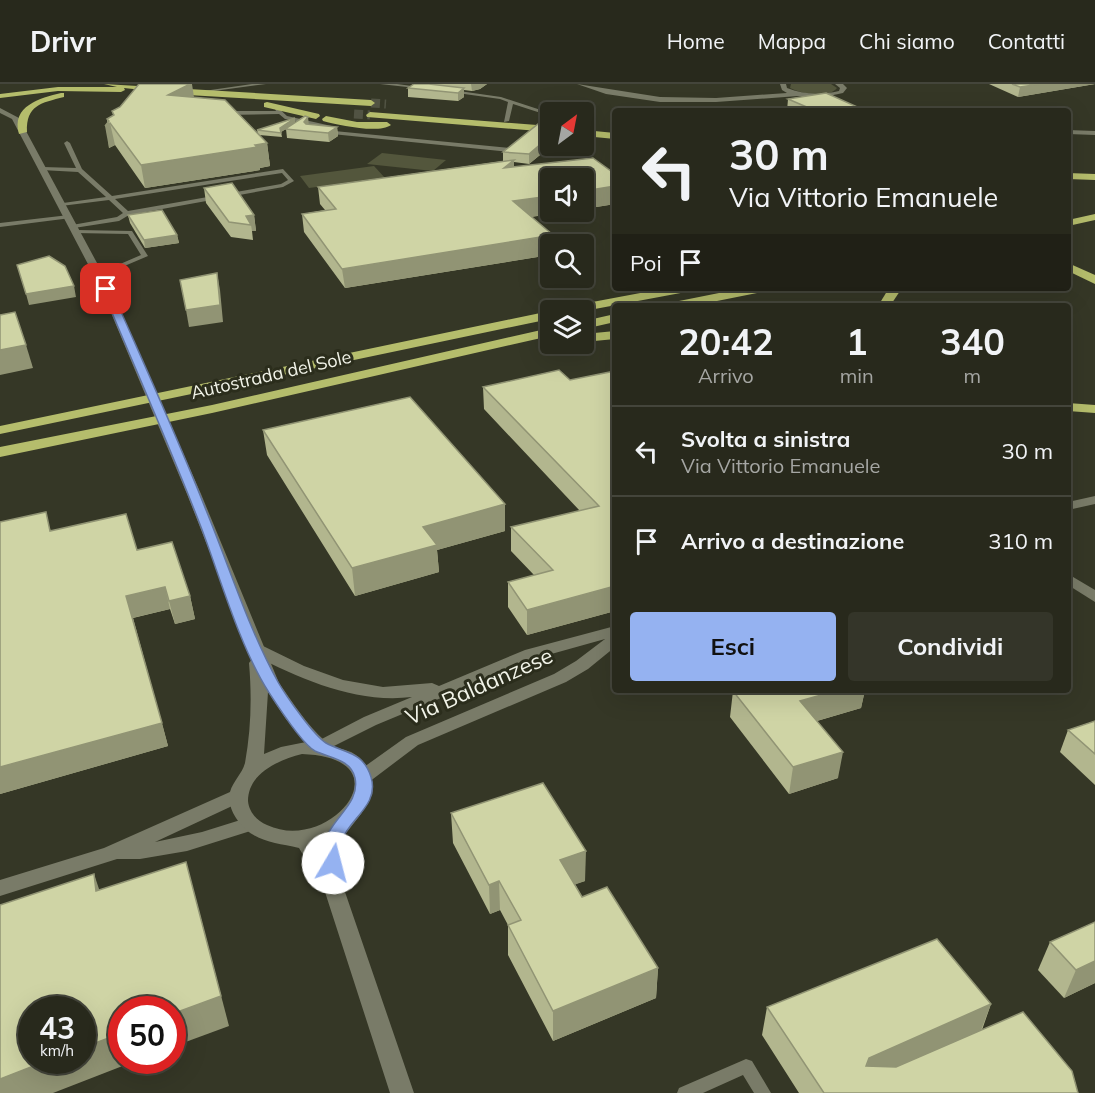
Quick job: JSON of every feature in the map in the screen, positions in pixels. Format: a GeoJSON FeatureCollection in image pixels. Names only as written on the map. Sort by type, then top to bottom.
{"type":"FeatureCollection","features":[{"type":"Feature","properties":{"kind":"highway"},"geometry":{"type":"LineString","coordinates":[[11,85],[110,86],[193,94],[371,103]]}},
{"type":"Feature","properties":{"kind":"highway"},"geometry":{"type":"LineString","coordinates":[[0,96],[41,90],[110,86]]}},
{"type":"Feature","properties":{"kind":"highway"},"geometry":{"type":"LineString","coordinates":[[22,132],[23,115],[39,102],[110,86]]}},
{"type":"Feature","properties":{"kind":"highway"},"geometry":{"type":"LineString","coordinates":[[193,94],[344,113]]}},
{"type":"Feature","properties":{"kind":"highway"},"geometry":{"type":"LineString","coordinates":[[260,103],[316,116]]}},
{"type":"Feature","properties":{"kind":"highway"},"geometry":{"type":"LineString","coordinates":[[443,110],[540,127]]}},
{"type":"Feature","properties":{"kind":"highway"},"geometry":{"type":"LineString","coordinates":[[370,115],[540,128]]}},
{"type":"Feature","properties":{"kind":"highway"},"geometry":{"type":"LineString","coordinates":[[327,119],[357,125],[382,126],[456,122]]}},
{"type":"Feature","properties":{"kind":"highway"},"geometry":{"type":"LineString","coordinates":[[594,134],[612,136]]}},
{"type":"Feature","properties":{"kind":"highway"},"geometry":{"type":"LineString","coordinates":[[1071,176],[1095,177]]}},
{"type":"Feature","properties":{"kind":"highway"},"geometry":{"type":"LineString","coordinates":[[1077,209],[1095,205]]}},
{"type":"Feature","properties":{"kind":"highway"},"geometry":{"type":"LineString","coordinates":[[1071,223],[1095,218]]}},
{"type":"Feature","properties":{"kind":"highway"},"geometry":{"type":"LineString","coordinates":[[1071,268],[1095,280]]}},
{"type":"Feature","properties":{"kind":"highway"},"geometry":{"type":"LineString","coordinates":[[593,300],[627,291]]}},
{"type":"Feature","properties":{"kind":"highway"},"geometry":{"type":"LineString","coordinates":[[594,306],[670,291]]}},
{"type":"Feature","properties":{"kind":"highway"},"geometry":{"type":"LineString","coordinates":[[689,303],[747,291]]}},
{"type":"Feature","properties":{"kind":"highway","name":"Autostrada del Sole"},"geometry":{"type":"LineString","coordinates":[[0,430],[540,316]]}},
{"type":"Feature","properties":{"kind":"highway"},"geometry":{"type":"LineString","coordinates":[[594,323],[612,319]]}},
{"type":"Feature","properties":{"kind":"highway","name":"Autostrada del Sole"},"geometry":{"type":"LineString","coordinates":[[0,452],[212,409],[540,334]]}},
{"type":"Feature","properties":{"kind":"highway"},"geometry":{"type":"LineString","coordinates":[[594,337],[612,335]]}},
{"type":"Feature","properties":{"kind":"highway"},"geometry":{"type":"LineString","coordinates":[[212,409],[289,399],[540,347]]}},
{"type":"Feature","properties":{"kind":"highway"},"geometry":{"type":"LineString","coordinates":[[1071,407],[1095,409]]}},
{"type":"Feature","properties":{"kind":"main road"},"geometry":{"type":"LineString","coordinates":[[580,84],[621,94],[679,99],[798,94],[835,98],[843,90],[843,85]]}},
{"type":"Feature","properties":{"kind":"main road"},"geometry":{"type":"LineString","coordinates":[[751,97],[783,86],[798,94]]}},
{"type":"Feature","properties":{"kind":"main road"},"geometry":{"type":"LineString","coordinates":[[0,110],[14,116],[99,275],[194,494],[255,649],[272,684],[292,715],[320,747]]}},
{"type":"Feature","properties":{"kind":"main road"},"geometry":{"type":"LineString","coordinates":[[0,117],[22,132]]}},
{"type":"Feature","properties":{"kind":"main road"},"geometry":{"type":"LineString","coordinates":[[1071,132],[1095,133]]}},
{"type":"Feature","properties":{"kind":"main road"},"geometry":{"type":"LineString","coordinates":[[1071,505],[1095,500]]}},
{"type":"Feature","properties":{"kind":"main road"},"geometry":{"type":"LineString","coordinates":[[1071,580],[1095,597]]}},
{"type":"Feature","properties":{"kind":"main road","name":"Via Baldanzese"},"geometry":{"type":"LineString","coordinates":[[320,747],[370,722],[531,654],[612,632]]}},
{"type":"Feature","properties":{"kind":"main road","name":"Via Baldanzese"},"geometry":{"type":"LineString","coordinates":[[363,777],[412,741],[560,678],[582,665],[612,641]]}},
{"type":"Feature","properties":{"kind":"main road"},"geometry":{"type":"LineString","coordinates":[[255,649],[260,688],[260,729],[252,771],[239,795],[241,811],[250,824],[269,835],[306,842],[321,865],[335,892],[402,1093]]}},
{"type":"Feature","properties":{"kind":"main road","name":"Via Baldanzese"},"geometry":{"type":"LineString","coordinates":[[255,649],[292,668],[357,691],[386,694],[459,685]]}},
{"type":"Feature","properties":{"kind":"main road"},"geometry":{"type":"LineString","coordinates":[[252,771],[263,761],[298,747],[320,747],[337,752],[354,762],[363,777],[363,793],[350,816],[333,838],[335,892]]}},
{"type":"Feature","properties":{"kind":"main road"},"geometry":{"type":"LineString","coordinates":[[0,888],[110,854],[239,795]]}},
{"type":"Feature","properties":{"kind":"main road"},"geometry":{"type":"LineString","coordinates":[[294,838],[320,834],[334,828],[350,816]]}},
{"type":"Feature","properties":{"kind":"main road"},"geometry":{"type":"LineString","coordinates":[[110,854],[173,848],[219,836],[250,824]]}},
{"type":"Feature","properties":{"kind":"lane"},"geometry":{"type":"LineString","coordinates":[[193,94],[264,84]]}},
{"type":"Feature","properties":{"kind":"lane"},"geometry":{"type":"LineString","coordinates":[[382,84],[436,90]]}},
{"type":"Feature","properties":{"kind":"lane"},"geometry":{"type":"LineString","coordinates":[[447,91],[511,100],[540,111]]}},
{"type":"Feature","properties":{"kind":"lane"},"geometry":{"type":"LineString","coordinates":[[506,121],[511,100]]}},
{"type":"Feature","properties":{"kind":"lane"},"geometry":{"type":"LineString","coordinates":[[212,113],[278,109],[285,117],[306,122],[369,129],[382,126]]}},
{"type":"Feature","properties":{"kind":"lane"},"geometry":{"type":"LineString","coordinates":[[298,126],[306,122]]}},
{"type":"Feature","properties":{"kind":"lane"},"geometry":{"type":"LineString","coordinates":[[362,136],[369,129]]}},
{"type":"Feature","properties":{"kind":"lane"},"geometry":{"type":"LineString","coordinates":[[319,131],[510,150]]}},
{"type":"Feature","properties":{"kind":"lane"},"geometry":{"type":"LineString","coordinates":[[67,142],[80,170],[127,213]]}},
{"type":"Feature","properties":{"kind":"lane"},"geometry":{"type":"LineString","coordinates":[[43,169],[80,170]]}},
{"type":"Feature","properties":{"kind":"lane"},"geometry":{"type":"LineString","coordinates":[[63,205],[283,171],[291,182],[127,213],[119,219],[75,229]]}},
{"type":"Feature","properties":{"kind":"lane"},"geometry":{"type":"LineString","coordinates":[[0,225],[69,217]]}},
{"type":"Feature","properties":{"kind":"lane"},"geometry":{"type":"LineString","coordinates":[[75,229],[130,232],[145,256],[99,275]]}},
{"type":"Feature","properties":{"kind":"lane"},"geometry":{"type":"LineString","coordinates":[[685,1093],[747,1066],[763,1093]]}},
{"type":"Feature","properties":{"kind":"green space"},"geometry":{"type":"Polygon","coordinates":[[[791,84],[831,84],[837,88],[828,93],[815,94],[790,88],[791,84]]]}},
{"type":"Feature","properties":{"kind":"green space"},"geometry":{"type":"Polygon","coordinates":[[[382,153],[446,160],[433,171],[367,164],[382,153]]]}},
{"type":"Feature","properties":{"kind":"green space"},"geometry":{"type":"Polygon","coordinates":[[[374,166],[385,178],[309,188],[300,176],[374,166]]]}},
{"type":"Feature","properties":{"kind":"building"},"geometry":{"type":"Polygon","coordinates":[[[139,84],[190,84],[168,95],[225,100],[267,143],[255,145],[257,147],[141,165],[110,123],[105,126],[109,121],[107,119],[114,115],[112,111],[120,107],[139,84]]]}},
{"type":"Feature","properties":{"kind":"building"},"geometry":{"type":"Polygon","coordinates":[[[414,84],[464,88],[458,93],[408,88],[414,84]]]}},
{"type":"Feature","properties":{"kind":"building"},"geometry":{"type":"Polygon","coordinates":[[[1012,84],[1040,84],[1020,87],[1012,84]]]}},
{"type":"Feature","properties":{"kind":"building"},"geometry":{"type":"Polygon","coordinates":[[[826,93],[860,108],[809,108],[788,99],[826,93]]]}},
{"type":"Feature","properties":{"kind":"building"},"geometry":{"type":"Polygon","coordinates":[[[305,116],[308,117],[304,122],[306,124],[337,127],[328,133],[285,129],[305,116]]]}},
{"type":"Feature","properties":{"kind":"building"},"geometry":{"type":"Polygon","coordinates":[[[295,118],[280,128],[281,133],[257,130],[295,118]]]}},
{"type":"Feature","properties":{"kind":"building"},"geometry":{"type":"Polygon","coordinates":[[[540,124],[540,145],[529,154],[503,152],[540,124]]]}},
{"type":"Feature","properties":{"kind":"building"},"geometry":{"type":"Polygon","coordinates":[[[593,158],[612,172],[612,186],[594,189],[594,168],[540,168],[540,197],[513,201],[552,234],[540,234],[540,237],[342,269],[302,214],[336,209],[318,187],[514,160],[504,168],[593,158]]]}},
{"type":"Feature","properties":{"kind":"building"},"geometry":{"type":"Polygon","coordinates":[[[232,183],[254,215],[246,216],[251,225],[229,222],[204,188],[232,183]]]}},
{"type":"Feature","properties":{"kind":"building"},"geometry":{"type":"Polygon","coordinates":[[[162,210],[177,235],[144,240],[128,215],[162,210]]]}},
{"type":"Feature","properties":{"kind":"building"},"geometry":{"type":"Polygon","coordinates":[[[49,256],[65,266],[74,286],[26,294],[17,265],[49,256]]]}},
{"type":"Feature","properties":{"kind":"building"},"geometry":{"type":"Polygon","coordinates":[[[217,273],[220,305],[186,310],[180,280],[217,273]]]}},
{"type":"Feature","properties":{"kind":"building"},"geometry":{"type":"Polygon","coordinates":[[[15,312],[26,345],[0,350],[0,315],[15,312]]]}},
{"type":"Feature","properties":{"kind":"building"},"geometry":{"type":"Polygon","coordinates":[[[559,370],[570,380],[612,372],[612,587],[527,610],[508,582],[553,570],[511,527],[599,506],[483,387],[559,370]]]}},
{"type":"Feature","properties":{"kind":"building"},"geometry":{"type":"Polygon","coordinates":[[[410,397],[505,504],[423,527],[437,545],[352,568],[263,430],[410,397]]]}},
{"type":"Feature","properties":{"kind":"building"},"geometry":{"type":"Polygon","coordinates":[[[46,512],[50,531],[126,514],[137,550],[172,542],[190,596],[169,601],[165,587],[126,596],[162,723],[0,767],[0,522],[46,512]]]}},
{"type":"Feature","properties":{"kind":"building"},"geometry":{"type":"Polygon","coordinates":[[[735,693],[828,693],[800,701],[843,752],[793,767],[735,693]]]}},
{"type":"Feature","properties":{"kind":"building"},"geometry":{"type":"Polygon","coordinates":[[[1095,721],[1095,754],[1068,730],[1095,721]]]}},
{"type":"Feature","properties":{"kind":"building"},"geometry":{"type":"Polygon","coordinates":[[[543,783],[586,851],[560,860],[582,897],[607,887],[658,968],[553,1011],[508,925],[521,920],[499,881],[489,885],[451,813],[543,783]]]}},
{"type":"Feature","properties":{"kind":"building"},"geometry":{"type":"Polygon","coordinates":[[[186,862],[221,996],[186,1009],[186,996],[108,996],[108,1038],[96,1043],[96,996],[18,996],[18,1072],[0,1079],[0,905],[94,874],[96,891],[186,862]]]}},
{"type":"Feature","properties":{"kind":"building"},"geometry":{"type":"Polygon","coordinates":[[[1095,922],[1095,961],[1076,970],[1050,942],[1095,922]]]}},
{"type":"Feature","properties":{"kind":"building"},"geometry":{"type":"Polygon","coordinates":[[[937,939],[991,1004],[869,1058],[866,1066],[896,1067],[1023,1012],[1072,1071],[1078,1093],[824,1093],[767,1007],[937,939]]]}},
{"type":"Feature","properties":{"kind":"tunnel"},"geometry":{"type":"LineString","coordinates":[[371,103],[386,104]]}},
{"type":"Feature","properties":{"kind":"tunnel"},"geometry":{"type":"LineString","coordinates":[[354,114],[370,115]]}},
{"type":"Feature","properties":{"kind":"route"},"geometry":{"type":"LineString","coordinates":[[106,289],[194,494],[255,649],[272,684],[292,715],[320,747],[337,752],[354,762],[363,777],[363,793],[358,805],[333,838],[333,863]]}}]}
